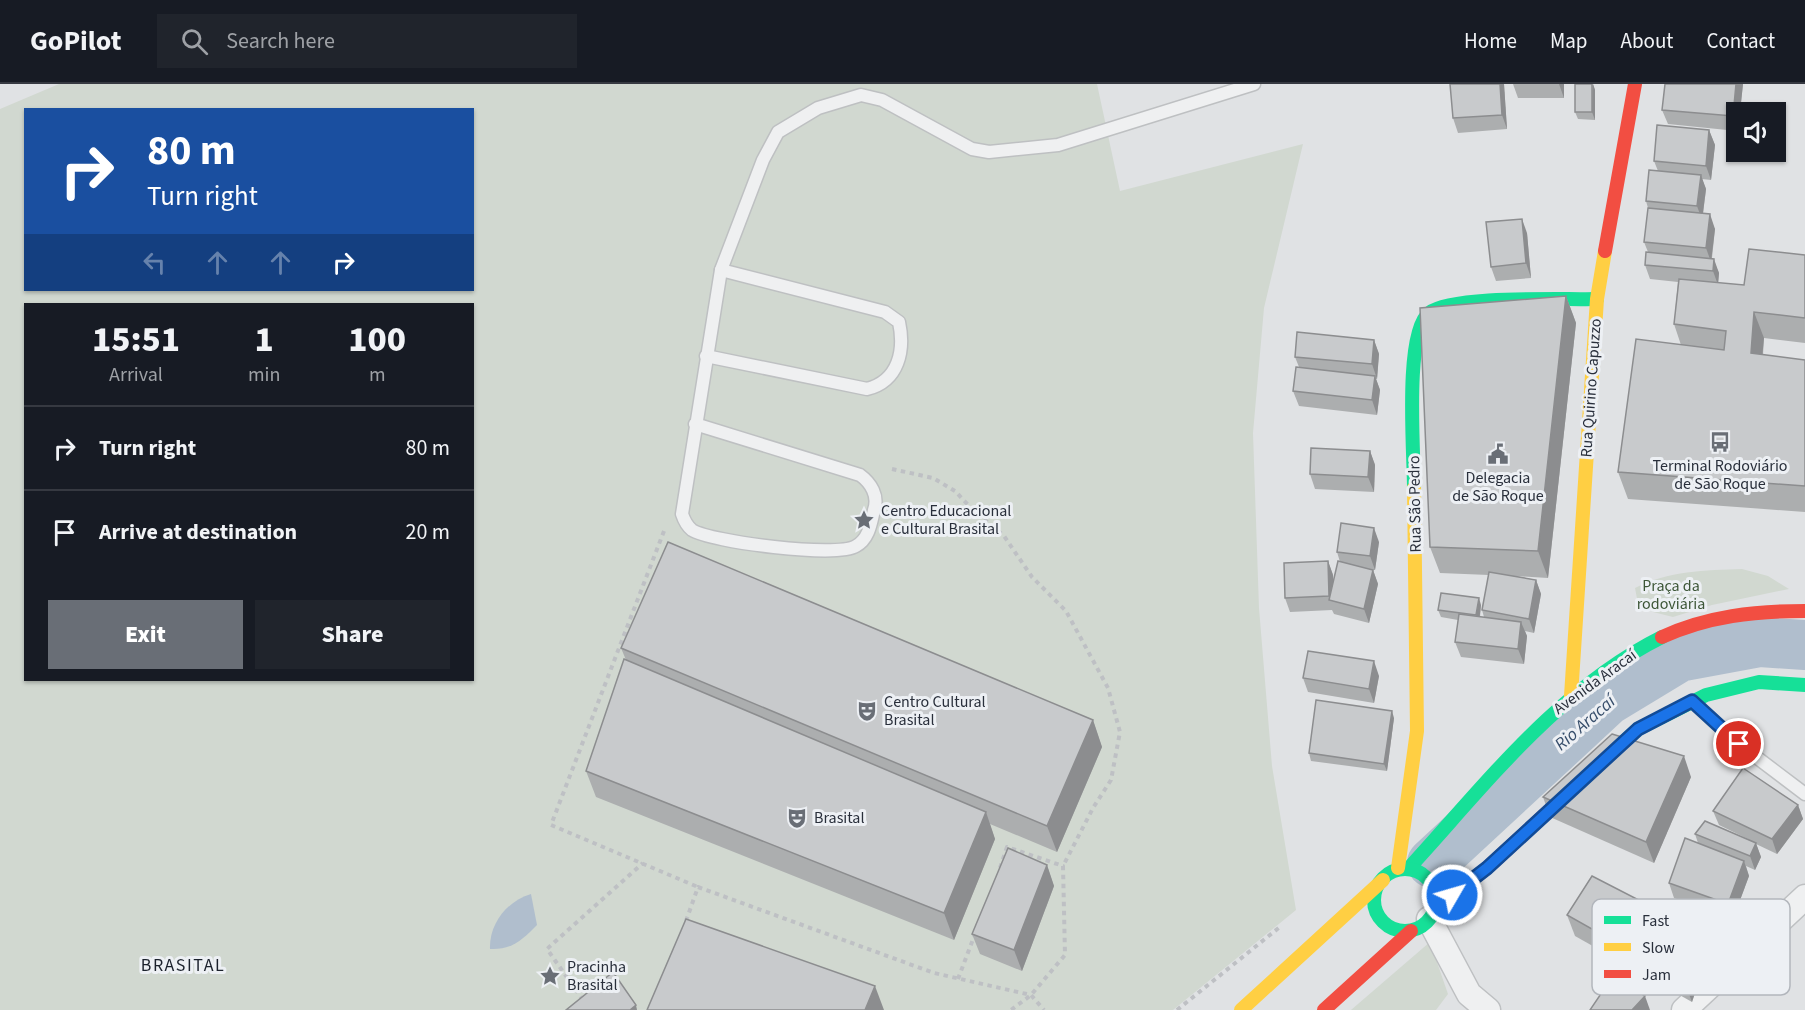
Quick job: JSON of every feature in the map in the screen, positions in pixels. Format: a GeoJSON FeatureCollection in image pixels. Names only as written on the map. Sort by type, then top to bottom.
{"type":"FeatureCollection","features":[{"type":"Feature","properties":{"kind":"main road","name":"Rua Quirino Capuzzo"},"geometry":{"type":"LineString","coordinates":[[1571,696],[1597,299],[1635,84]]}},
{"type":"Feature","properties":{"kind":"main road","name":"Rua São Pedro"},"geometry":{"type":"LineString","coordinates":[[1403,868],[1417,730],[1413,352],[1418,327],[1429,314],[1453,303],[1597,299]]}},
{"type":"Feature","properties":{"kind":"main road","name":"Avenida Aracaí"},"geometry":{"type":"LineString","coordinates":[[1403,868],[1527,737],[1571,696],[1635,651],[1698,622],[1774,610],[1805,612]]}},
{"type":"Feature","properties":{"kind":"main road"},"geometry":{"type":"LineString","coordinates":[[1324,1010],[1487,868],[1638,729],[1706,695],[1759,682],[1805,685]]}},
{"type":"Feature","properties":{"kind":"main road"},"geometry":{"type":"LineString","coordinates":[[1241,1010],[1383,880],[1390,871],[1403,868],[1420,871],[1428,878],[1436,898],[1425,920],[1400,931],[1381,921],[1376,900],[1383,880]]}},
{"type":"Feature","properties":{"kind":"street"},"geometry":{"type":"LineString","coordinates":[[1790,911],[1805,897]]}},
{"type":"Feature","properties":{"kind":"street"},"geometry":{"type":"LineString","coordinates":[[1425,920],[1469,994],[1488,1010]]}},
{"type":"Feature","properties":{"kind":"street"},"geometry":{"type":"LineString","coordinates":[[1684,1010],[1700,995]]}},
{"type":"Feature","properties":{"kind":"lane"},"geometry":{"type":"LineString","coordinates":[[695,424],[860,475],[871,483],[876,504],[867,537],[855,547],[810,551],[708,536],[692,530],[682,514],[695,424],[721,270],[764,160],[778,132],[818,108],[861,95],[882,100],[972,149],[989,152],[1058,145],[1254,84]]}},
{"type":"Feature","properties":{"kind":"lane"},"geometry":{"type":"LineString","coordinates":[[706,356],[867,389],[880,386],[891,376],[903,343],[898,322],[885,312],[721,270]]}},
{"type":"Feature","properties":{"kind":"lane"},"geometry":{"type":"LineString","coordinates":[[1692,701],[1739,744],[1805,794]]}},
{"type":"Feature","properties":{"kind":"path"},"geometry":{"type":"LineString","coordinates":[[892,468],[933,478],[955,491],[974,512],[1004,536],[1032,576],[1066,611],[1108,688],[1120,732],[1110,780],[1063,866],[1065,955],[1031,995],[1011,1010]]}},
{"type":"Feature","properties":{"kind":"path"},"geometry":{"type":"LineString","coordinates":[[664,531],[551,825],[698,887],[934,974],[1031,995],[1044,1010]]}},
{"type":"Feature","properties":{"kind":"path"},"geometry":{"type":"LineString","coordinates":[[999,869],[1007,847],[1063,866]]}},
{"type":"Feature","properties":{"kind":"path"},"geometry":{"type":"LineString","coordinates":[[584,1001],[547,949],[642,864]]}},
{"type":"Feature","properties":{"kind":"path"},"geometry":{"type":"LineString","coordinates":[[682,932],[698,887]]}},
{"type":"Feature","properties":{"kind":"path"},"geometry":{"type":"LineString","coordinates":[[958,979],[979,924]]}},
{"type":"Feature","properties":{"kind":"path"},"geometry":{"type":"LineString","coordinates":[[1177,1010],[1281,926]]}},
{"type":"Feature","properties":{"kind":"green space","name":"Centro Educacional e Cultural Brasital"},"geometry":{"type":"Polygon","coordinates":[[[59,84],[1097,84],[1120,191],[1303,144],[1264,308],[1253,433],[1259,608],[1272,766],[1296,910],[1173,1010],[0,1010],[0,109],[59,84]]]}},
{"type":"Feature","properties":{"kind":"green space","name":"Praça da rodoviária"},"geometry":{"type":"Polygon","coordinates":[[[1742,569],[1768,576],[1789,589],[1712,605],[1673,617],[1653,612],[1638,604],[1635,588],[1648,582],[1701,571],[1742,569]]]}},
{"type":"Feature","properties":{"kind":"green space"},"geometry":{"type":"Polygon","coordinates":[[[1430,942],[1448,994],[1436,1010],[1351,1010],[1430,942]]]}},
{"type":"Feature","properties":{"kind":"water"},"geometry":{"type":"Polygon","coordinates":[[[531,894],[537,925],[511,946],[490,949],[490,940],[501,915],[514,902],[531,894]]]}},
{"type":"Feature","properties":{"kind":"building"},"geometry":{"type":"Polygon","coordinates":[[[1450,84],[1500,84],[1502,115],[1453,118],[1450,84]]]}},
{"type":"Feature","properties":{"kind":"building"},"geometry":{"type":"Polygon","coordinates":[[[1575,84],[1592,84],[1592,112],[1575,112],[1575,84]]]}},
{"type":"Feature","properties":{"kind":"building"},"geometry":{"type":"Polygon","coordinates":[[[1665,84],[1736,84],[1734,102],[1726,102],[1726,115],[1662,110],[1665,84]]]}},
{"type":"Feature","properties":{"kind":"building"},"geometry":{"type":"Polygon","coordinates":[[[1657,125],[1709,130],[1706,166],[1654,161],[1657,125]]]}},
{"type":"Feature","properties":{"kind":"building"},"geometry":{"type":"Polygon","coordinates":[[[1649,170],[1701,175],[1697,206],[1646,201],[1649,170]]]}},
{"type":"Feature","properties":{"kind":"building"},"geometry":{"type":"Polygon","coordinates":[[[1648,208],[1710,214],[1706,248],[1644,242],[1648,208]]]}},
{"type":"Feature","properties":{"kind":"building"},"geometry":{"type":"Polygon","coordinates":[[[1522,219],[1526,263],[1491,267],[1486,222],[1522,219]]]}},
{"type":"Feature","properties":{"kind":"building"},"geometry":{"type":"Polygon","coordinates":[[[1749,249],[1805,255],[1805,318],[1754,312],[1751,353],[1805,360],[1805,486],[1618,472],[1636,339],[1724,350],[1726,331],[1674,324],[1679,279],[1744,285],[1749,249]]]}},
{"type":"Feature","properties":{"kind":"building"},"geometry":{"type":"Polygon","coordinates":[[[1646,252],[1714,259],[1713,271],[1645,265],[1646,252]]]}},
{"type":"Feature","properties":{"kind":"building","name":"Delegacia de São Roque"},"geometry":{"type":"Polygon","coordinates":[[[1566,296],[1538,551],[1430,547],[1420,308],[1566,296]]]}},
{"type":"Feature","properties":{"kind":"building"},"geometry":{"type":"Polygon","coordinates":[[[1297,332],[1374,340],[1372,364],[1295,357],[1297,332]]]}},
{"type":"Feature","properties":{"kind":"building"},"geometry":{"type":"Polygon","coordinates":[[[1296,367],[1375,376],[1372,400],[1293,391],[1296,367]]]}},
{"type":"Feature","properties":{"kind":"building"},"geometry":{"type":"Polygon","coordinates":[[[1311,448],[1370,451],[1368,477],[1310,474],[1311,448]]]}},
{"type":"Feature","properties":{"kind":"building"},"geometry":{"type":"Polygon","coordinates":[[[1341,523],[1374,528],[1370,556],[1337,552],[1341,523]]]}},
{"type":"Feature","properties":{"kind":"building","name":"Centro Cultural Brasital"},"geometry":{"type":"Polygon","coordinates":[[[668,542],[1093,720],[1047,826],[621,648],[668,542]]]}},
{"type":"Feature","properties":{"kind":"building"},"geometry":{"type":"Polygon","coordinates":[[[1328,561],[1329,596],[1285,598],[1284,563],[1328,561]]]}},
{"type":"Feature","properties":{"kind":"building"},"geometry":{"type":"Polygon","coordinates":[[[1338,561],[1373,570],[1364,609],[1329,600],[1338,561]]]}},
{"type":"Feature","properties":{"kind":"building"},"geometry":{"type":"Polygon","coordinates":[[[1489,572],[1536,580],[1529,619],[1482,610],[1489,572]]]}},
{"type":"Feature","properties":{"kind":"building"},"geometry":{"type":"Polygon","coordinates":[[[1441,593],[1479,598],[1476,615],[1438,610],[1441,593]]]}},
{"type":"Feature","properties":{"kind":"building"},"geometry":{"type":"Polygon","coordinates":[[[1459,614],[1521,622],[1518,649],[1455,642],[1459,614]]]}},
{"type":"Feature","properties":{"kind":"building"},"geometry":{"type":"Polygon","coordinates":[[[1308,651],[1374,661],[1369,689],[1303,678],[1308,651]]]}},
{"type":"Feature","properties":{"kind":"building","name":"Brasital"},"geometry":{"type":"Polygon","coordinates":[[[624,659],[986,812],[944,913],[586,771],[624,659]]]}},
{"type":"Feature","properties":{"kind":"building"},"geometry":{"type":"Polygon","coordinates":[[[1316,700],[1392,711],[1384,764],[1309,753],[1316,700]]]}},
{"type":"Feature","properties":{"kind":"building"},"geometry":{"type":"Polygon","coordinates":[[[1612,734],[1684,756],[1646,842],[1543,797],[1612,734]]]}},
{"type":"Feature","properties":{"kind":"building"},"geometry":{"type":"Polygon","coordinates":[[[1743,768],[1798,805],[1772,839],[1713,811],[1743,768]]]}},
{"type":"Feature","properties":{"kind":"building"},"geometry":{"type":"Polygon","coordinates":[[[1705,821],[1756,843],[1750,856],[1695,834],[1705,821]]]}},
{"type":"Feature","properties":{"kind":"building"},"geometry":{"type":"Polygon","coordinates":[[[1685,838],[1744,861],[1730,899],[1714,899],[1669,883],[1685,838]]]}},
{"type":"Feature","properties":{"kind":"building"},"geometry":{"type":"Polygon","coordinates":[[[1008,848],[1047,865],[1014,950],[972,934],[1008,848]]]}},
{"type":"Feature","properties":{"kind":"building"},"geometry":{"type":"Polygon","coordinates":[[[1592,876],[1637,899],[1592,899],[1592,929],[1567,915],[1592,876]]]}},
{"type":"Feature","properties":{"kind":"building"},"geometry":{"type":"Polygon","coordinates":[[[686,919],[875,986],[865,1010],[647,1010],[686,919]]]}},
{"type":"Feature","properties":{"kind":"building"},"geometry":{"type":"Polygon","coordinates":[[[613,972],[636,1005],[630,1010],[566,1010],[613,972]]]}},
{"type":"Feature","properties":{"kind":"building"},"geometry":{"type":"Polygon","coordinates":[[[1600,995],[1645,996],[1632,1010],[1590,1010],[1600,995]]]}},
{"type":"Feature","properties":{"kind":"waterway","name":"Rio Aracaí"},"geometry":{"type":"LineString","coordinates":[[1432,863],[1608,700],[1679,657],[1760,642],[1805,645]]}},
{"type":"Feature","properties":{"kind":"traffic: fast"},"geometry":{"type":"LineString","coordinates":[[1414,488],[1413,368],[1421,325],[1429,313],[1442,307],[1484,301],[1597,299]]}},
{"type":"Feature","properties":{"kind":"traffic: fast"},"geometry":{"type":"LineString","coordinates":[[1409,868],[1525,740],[1589,683],[1624,658],[1662,637]]}},
{"type":"Feature","properties":{"kind":"traffic: fast"},"geometry":{"type":"LineString","coordinates":[[1604,760],[1638,729],[1706,695],[1759,682],[1805,685]]}},
{"type":"Feature","properties":{"kind":"traffic: fast"},"geometry":{"type":"LineString","coordinates":[[1405,869],[1417,871],[1427,878],[1434,888],[1436,900],[1434,912],[1427,922],[1417,929],[1405,931],[1393,929],[1383,922],[1376,912],[1374,900],[1376,888],[1383,878],[1393,871],[1405,869]]}},
{"type":"Feature","properties":{"kind":"traffic: slow"},"geometry":{"type":"LineString","coordinates":[[1571,696],[1597,299],[1605,251]]}},
{"type":"Feature","properties":{"kind":"traffic: slow"},"geometry":{"type":"LineString","coordinates":[[1398,868],[1417,731],[1414,488]]}},
{"type":"Feature","properties":{"kind":"traffic: slow"},"geometry":{"type":"LineString","coordinates":[[1241,1010],[1383,880]]}},
{"type":"Feature","properties":{"kind":"traffic: jam"},"geometry":{"type":"LineString","coordinates":[[1605,251],[1635,84]]}},
{"type":"Feature","properties":{"kind":"traffic: jam"},"geometry":{"type":"LineString","coordinates":[[1662,637],[1697,624],[1732,616],[1805,611]]}},
{"type":"Feature","properties":{"kind":"traffic: jam"},"geometry":{"type":"LineString","coordinates":[[1434,909],[1487,868],[1604,760]]}},
{"type":"Feature","properties":{"kind":"traffic: jam"},"geometry":{"type":"LineString","coordinates":[[1324,1010],[1411,931]]}},
{"type":"Feature","properties":{"kind":"place","name":"Terminal Rodoviário de São Roque"},"geometry":{"type":"Point","coordinates":[1720,442]}},
{"type":"Feature","properties":{"kind":"place","name":"Delegacia de São Roque"},"geometry":{"type":"Point","coordinates":[1498,454]}},
{"type":"Feature","properties":{"kind":"place","name":"Centro Educacional e Cultural Brasital"},"geometry":{"type":"Point","coordinates":[864,520]}},
{"type":"Feature","properties":{"kind":"place","name":"Centro Cultural Brasital"},"geometry":{"type":"Point","coordinates":[867,711]}},
{"type":"Feature","properties":{"kind":"place","name":"Brasital"},"geometry":{"type":"Point","coordinates":[797,818]}},
{"type":"Feature","properties":{"kind":"place","name":"Pracinha Brasital"},"geometry":{"type":"Point","coordinates":[550,976]}},
{"type":"Feature","properties":{"kind":"district","name":"BRASITAL"},"geometry":{"type":"Point","coordinates":[183,965]}},
{"type":"Feature","properties":{"kind":"route"},"geometry":{"type":"LineString","coordinates":[[1452,895],[1487,868],[1638,729],[1692,701],[1739,744]]}}]}
